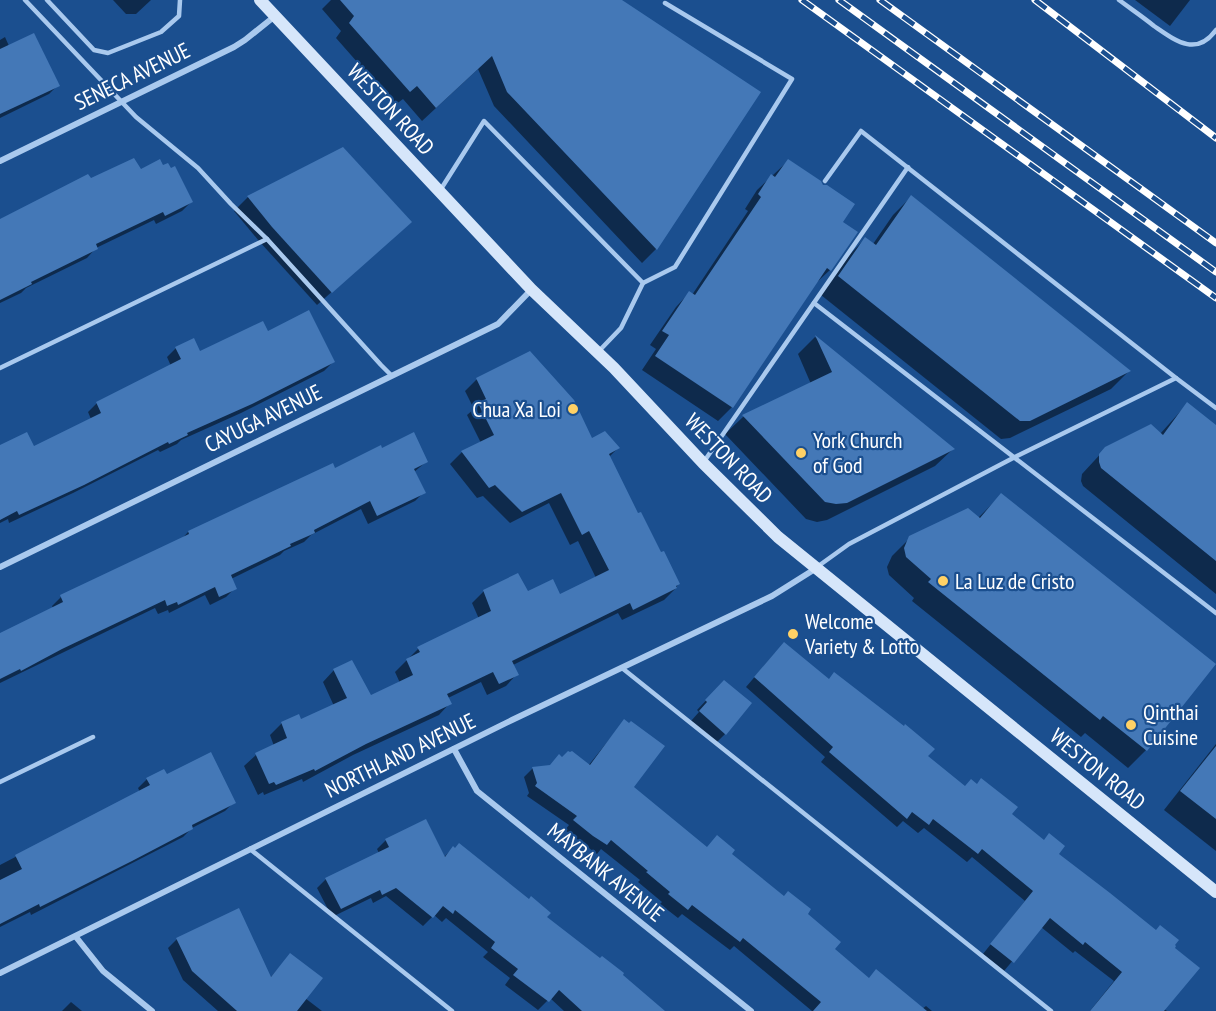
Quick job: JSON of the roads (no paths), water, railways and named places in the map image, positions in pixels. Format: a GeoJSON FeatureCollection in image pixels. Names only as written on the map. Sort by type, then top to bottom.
{"type":"FeatureCollection","features":[{"type":"Feature","properties":{"kind":"main road","name":"WESTON ROAD"},"geometry":{"type":"LineString","coordinates":[[260,0],[531,289],[597,352],[703,463],[778,537],[1216,892]]}},
{"type":"Feature","properties":{"kind":"street","name":"SENECA AVENUE"},"geometry":{"type":"LineString","coordinates":[[0,161],[246,40],[275,16]]}},
{"type":"Feature","properties":{"kind":"street","name":"CAYUGA AVENUE"},"geometry":{"type":"LineString","coordinates":[[0,567],[498,324],[531,289]]}},
{"type":"Feature","properties":{"kind":"street","name":"NORTHLAND AVENUE"},"geometry":{"type":"LineString","coordinates":[[0,973],[454,749],[772,596],[815,569]]}},
{"type":"Feature","properties":{"kind":"street","name":"MAYBANK AVENUE"},"geometry":{"type":"LineString","coordinates":[[454,749],[477,791],[751,1011]]}},
{"type":"Feature","properties":{"kind":"street"},"geometry":{"type":"LineString","coordinates":[[75,937],[103,972],[152,1011]]}},
{"type":"Feature","properties":{"kind":"lane"},"geometry":{"type":"LineString","coordinates":[[25,0],[136,117],[198,168],[392,375]]}},
{"type":"Feature","properties":{"kind":"lane"},"geometry":{"type":"LineString","coordinates":[[47,0],[94,50],[108,53],[161,32],[178,16],[180,0]]}},
{"type":"Feature","properties":{"kind":"lane"},"geometry":{"type":"LineString","coordinates":[[1119,0],[1175,41],[1190,45],[1202,43],[1216,30]]}},
{"type":"Feature","properties":{"kind":"lane"},"geometry":{"type":"LineString","coordinates":[[597,352],[621,328],[643,283],[675,267],[792,79],[665,3]]}},
{"type":"Feature","properties":{"kind":"lane"},"geometry":{"type":"LineString","coordinates":[[440,192],[484,121],[643,283]]}},
{"type":"Feature","properties":{"kind":"lane"},"geometry":{"type":"LineString","coordinates":[[825,181],[861,131],[1216,408]]}},
{"type":"Feature","properties":{"kind":"lane"},"geometry":{"type":"LineString","coordinates":[[703,463],[908,166]]}},
{"type":"Feature","properties":{"kind":"lane"},"geometry":{"type":"LineString","coordinates":[[0,368],[267,239]]}},
{"type":"Feature","properties":{"kind":"lane"},"geometry":{"type":"LineString","coordinates":[[814,303],[1216,614]]}},
{"type":"Feature","properties":{"kind":"lane"},"geometry":{"type":"LineString","coordinates":[[815,569],[849,544],[1015,457],[1176,378]]}},
{"type":"Feature","properties":{"kind":"lane"},"geometry":{"type":"LineString","coordinates":[[622,668],[1052,1011]]}},
{"type":"Feature","properties":{"kind":"lane"},"geometry":{"type":"LineString","coordinates":[[0,782],[93,737]]}},
{"type":"Feature","properties":{"kind":"lane"},"geometry":{"type":"LineString","coordinates":[[250,849],[452,1011]]}},
{"type":"Feature","properties":{"kind":"railway"},"geometry":{"type":"LineString","coordinates":[[802,0],[1216,298]]}},
{"type":"Feature","properties":{"kind":"railway"},"geometry":{"type":"LineString","coordinates":[[839,0],[1216,272]]}},
{"type":"Feature","properties":{"kind":"railway"},"geometry":{"type":"LineString","coordinates":[[880,0],[1216,243]]}},
{"type":"Feature","properties":{"kind":"railway"},"geometry":{"type":"LineString","coordinates":[[1035,0],[1216,138]]}},
{"type":"Feature","properties":{"kind":"place","name":"Chua Xa Loi"},"geometry":{"type":"Point","coordinates":[573,409]}},
{"type":"Feature","properties":{"kind":"place","name":"York Church of God"},"geometry":{"type":"Point","coordinates":[801,453]}},
{"type":"Feature","properties":{"kind":"place","name":"La Luz de Cristo"},"geometry":{"type":"Point","coordinates":[943,581]}},
{"type":"Feature","properties":{"kind":"place","name":"Welcome Variety & Lotto"},"geometry":{"type":"Point","coordinates":[793,634]}},
{"type":"Feature","properties":{"kind":"place","name":"Qinthai Cuisine"},"geometry":{"type":"Point","coordinates":[1131,725]}}]}
